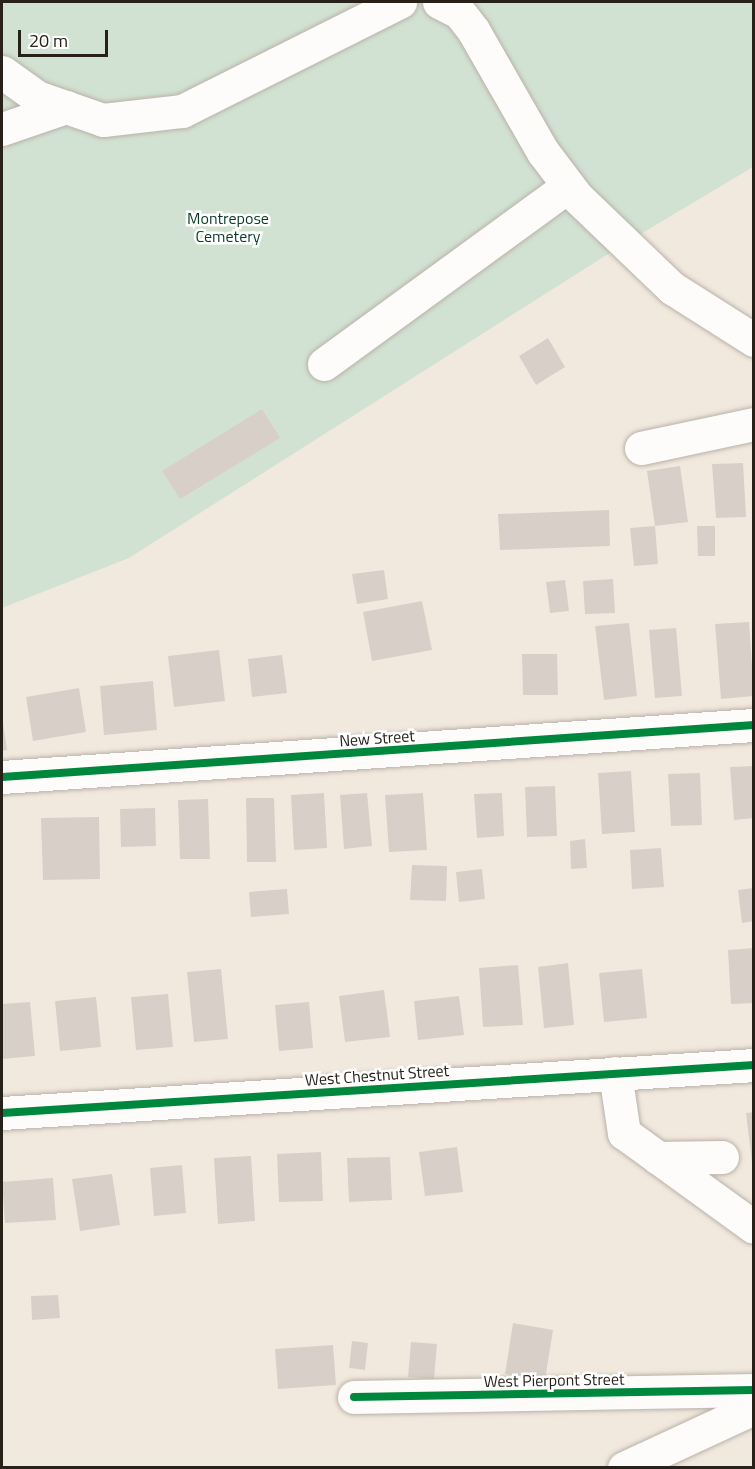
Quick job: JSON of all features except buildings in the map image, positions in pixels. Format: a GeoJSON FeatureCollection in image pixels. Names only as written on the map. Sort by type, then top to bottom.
{"type":"FeatureCollection","features":[{"type":"Feature","properties":{"kind":"street"},"geometry":{"type":"LineString","coordinates":[[2,72],[37,97],[103,120],[182,111],[400,2]]}},
{"type":"Feature","properties":{"kind":"street"},"geometry":{"type":"LineString","coordinates":[[439,2],[459,12],[475,16],[543,152],[568,186],[672,288],[753,340]]}},
{"type":"Feature","properties":{"kind":"street"},"geometry":{"type":"LineString","coordinates":[[2,129],[66,107]]}},
{"type":"Feature","properties":{"kind":"street"},"geometry":{"type":"LineString","coordinates":[[324,364],[568,186]]}},
{"type":"Feature","properties":{"kind":"street"},"geometry":{"type":"LineString","coordinates":[[641,447],[753,424]]}},
{"type":"Feature","properties":{"kind":"street","name":"New Street"},"geometry":{"type":"LineString","coordinates":[[2,777],[753,725]]}},
{"type":"Feature","properties":{"kind":"street","name":"West Chestnut Street"},"geometry":{"type":"LineString","coordinates":[[2,1113],[753,1065]]}},
{"type":"Feature","properties":{"kind":"street"},"geometry":{"type":"LineString","coordinates":[[615,1073],[624,1133],[753,1227]]}},
{"type":"Feature","properties":{"kind":"street"},"geometry":{"type":"LineString","coordinates":[[658,1158],[722,1157]]}},
{"type":"Feature","properties":{"kind":"street","name":"West Pierpont Street"},"geometry":{"type":"LineString","coordinates":[[354,1397],[753,1390]]}},
{"type":"Feature","properties":{"kind":"street"},"geometry":{"type":"LineString","coordinates":[[624,1467],[753,1408]]}},
{"type":"Feature","properties":{"kind":"green space","name":"Montrepose Cemetery"},"geometry":{"type":"Polygon","coordinates":[[[2,2],[753,2],[753,167],[624,244],[129,558],[2,608],[2,2]]]}},
{"type":"Feature","properties":{"kind":"cycle path"},"geometry":{"type":"LineString","coordinates":[[2,777],[754,725]]}},
{"type":"Feature","properties":{"kind":"cycle path"},"geometry":{"type":"LineString","coordinates":[[2,1113],[754,1065]]}},
{"type":"Feature","properties":{"kind":"cycle path"},"geometry":{"type":"LineString","coordinates":[[354,1397],[754,1390]]}}]}
